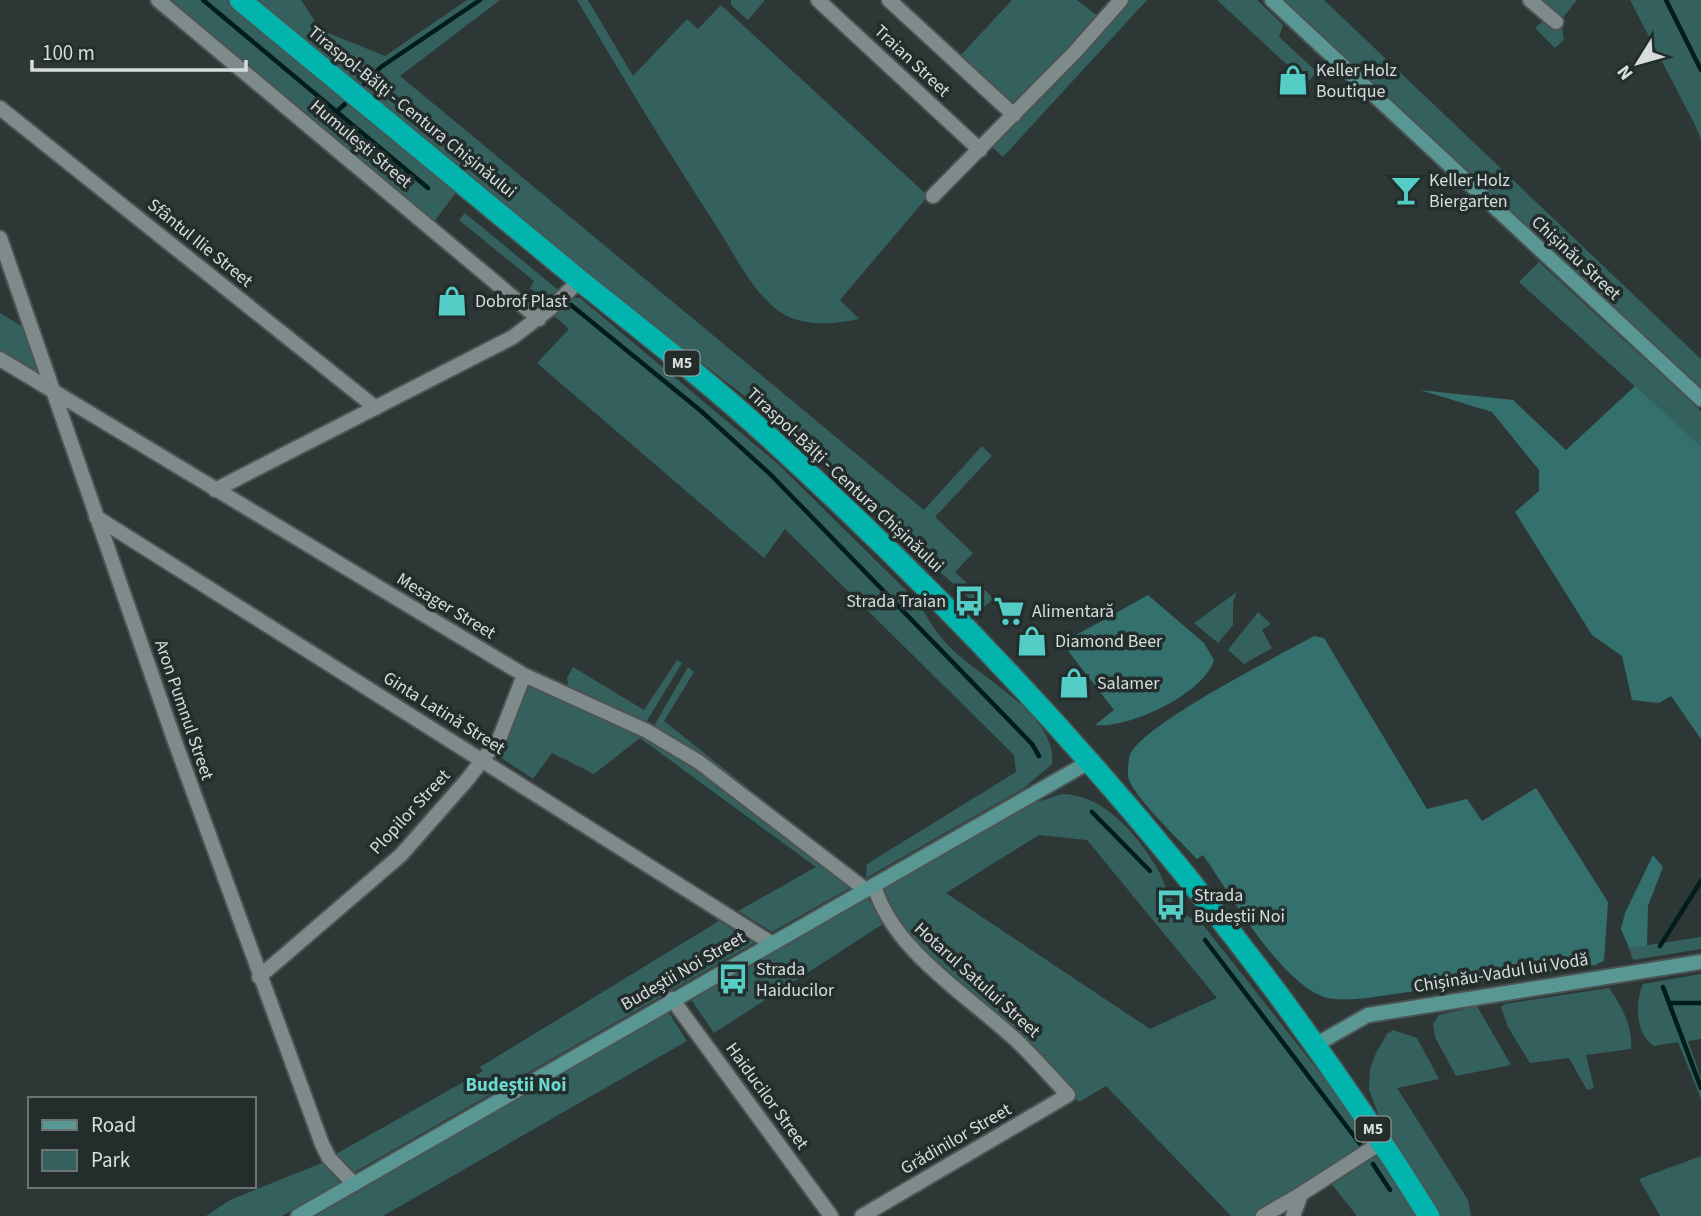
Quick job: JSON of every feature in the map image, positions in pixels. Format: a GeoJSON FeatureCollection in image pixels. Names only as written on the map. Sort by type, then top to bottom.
{"type":"FeatureCollection","features":[{"type":"Feature","properties":{"kind":"highway","name":"Tiraspol-Bălţi - Centura Chișinăului"},"geometry":{"type":"LineString","coordinates":[[240,0],[766,434],[966,628],[1089,762],[1219,914],[1315,1045],[1429,1216]]}},
{"type":"Feature","properties":{"kind":"street","name":"Humulești Street"},"geometry":{"type":"LineString","coordinates":[[158,0],[539,319]]}},
{"type":"Feature","properties":{"kind":"street","name":"Traian Street"},"geometry":{"type":"LineString","coordinates":[[818,0],[980,150]]}},
{"type":"Feature","properties":{"kind":"street","name":"Traian Street"},"geometry":{"type":"LineString","coordinates":[[889,0],[1014,115]]}},
{"type":"Feature","properties":{"kind":"street"},"geometry":{"type":"LineString","coordinates":[[933,196],[1014,115],[1121,0]]}},
{"type":"Feature","properties":{"kind":"street","name":"Chișinău Street"},"geometry":{"type":"LineString","coordinates":[[1272,0],[1701,400]]}},
{"type":"Feature","properties":{"kind":"street"},"geometry":{"type":"LineString","coordinates":[[1530,0],[1556,22]]}},
{"type":"Feature","properties":{"kind":"street","name":"Sfântul Ilie Street"},"geometry":{"type":"LineString","coordinates":[[0,107],[376,408]]}},
{"type":"Feature","properties":{"kind":"street","name":"Aron Pumnul Street"},"geometry":{"type":"LineString","coordinates":[[0,239],[259,977],[321,1144],[329,1158],[354,1184]]}},
{"type":"Feature","properties":{"kind":"street"},"geometry":{"type":"LineString","coordinates":[[215,490],[482,355],[539,319],[580,280]]}},
{"type":"Feature","properties":{"kind":"street","name":"Mesager Street"},"geometry":{"type":"LineString","coordinates":[[0,359],[524,675],[647,731],[699,762],[870,888]]}},
{"type":"Feature","properties":{"kind":"street","name":"Ginta Latină Street"},"geometry":{"type":"LineString","coordinates":[[96,517],[771,943]]}},
{"type":"Feature","properties":{"kind":"street","name":"Plopilor Street"},"geometry":{"type":"LineString","coordinates":[[259,977],[401,855],[484,760],[500,737],[524,675]]}},
{"type":"Feature","properties":{"kind":"street","name":"Budeștii Noi Street"},"geometry":{"type":"LineString","coordinates":[[298,1216],[1089,762]]}},
{"type":"Feature","properties":{"kind":"street","name":"Hotarul Satului Street"},"geometry":{"type":"LineString","coordinates":[[870,888],[900,937],[1018,1042],[1068,1095]]}},
{"type":"Feature","properties":{"kind":"street","name":"Chișinău-Vadul lui Vodă"},"geometry":{"type":"LineString","coordinates":[[1315,1045],[1368,1015],[1701,962]]}},
{"type":"Feature","properties":{"kind":"street","name":"Haiducilor Street"},"geometry":{"type":"LineString","coordinates":[[672,999],[831,1216]]}},
{"type":"Feature","properties":{"kind":"street","name":"Grădinilor Street"},"geometry":{"type":"LineString","coordinates":[[862,1216],[1068,1095]]}},
{"type":"Feature","properties":{"kind":"street"},"geometry":{"type":"LineString","coordinates":[[1263,1216],[1382,1142]]}},
{"type":"Feature","properties":{"kind":"street"},"geometry":{"type":"LineString","coordinates":[[1293,1216],[1301,1194]]}},
{"type":"Feature","properties":{"kind":"green space"},"geometry":{"type":"Polygon","coordinates":[[[166,0],[227,0],[457,191],[433,223],[166,0]]]}},
{"type":"Feature","properties":{"kind":"green space"},"geometry":{"type":"Polygon","coordinates":[[[252,0],[301,0],[321,30],[385,56],[467,0],[500,0],[400,76],[924,510],[982,446],[992,456],[935,517],[973,553],[955,572],[980,595],[985,590],[994,599],[981,609],[751,401],[597,282],[252,0]]]}},
{"type":"Feature","properties":{"kind":"green space"},"geometry":{"type":"Polygon","coordinates":[[[577,0],[588,0],[633,76],[687,19],[698,29],[721,5],[928,196],[840,300],[859,319],[812,323],[785,315],[764,298],[739,263],[577,0]]]}},
{"type":"Feature","properties":{"kind":"green space"},"geometry":{"type":"Polygon","coordinates":[[[731,0],[765,0],[748,20],[731,5],[731,0]]]}},
{"type":"Feature","properties":{"kind":"green space"},"geometry":{"type":"Polygon","coordinates":[[[1012,0],[1077,0],[1095,14],[1103,14],[1018,105],[1010,101],[960,56],[1012,0]]]}},
{"type":"Feature","properties":{"kind":"green space"},"geometry":{"type":"Polygon","coordinates":[[[1127,0],[1147,0],[1003,157],[991,146],[1127,0]]]}},
{"type":"Feature","properties":{"kind":"green space"},"geometry":{"type":"Polygon","coordinates":[[[1217,0],[1257,0],[1283,25],[1279,37],[1317,72],[1307,83],[1217,0]]]}},
{"type":"Feature","properties":{"kind":"green space"},"geometry":{"type":"Polygon","coordinates":[[[1282,0],[1324,0],[1701,359],[1701,387],[1282,0]]]}},
{"type":"Feature","properties":{"kind":"green space"},"geometry":{"type":"Polygon","coordinates":[[[1539,0],[1577,0],[1561,20],[1564,40],[1555,48],[1535,28],[1545,19],[1539,0]]]}},
{"type":"Feature","properties":{"kind":"green space"},"geometry":{"type":"Polygon","coordinates":[[[1630,0],[1701,0],[1701,140],[1695,125],[1630,0]]]}},
{"type":"Feature","properties":{"kind":"green space"},"geometry":{"type":"Polygon","coordinates":[[[465,213],[558,290],[544,299],[530,288],[534,281],[459,220],[465,213]]]}},
{"type":"Feature","properties":{"kind":"green space"},"geometry":{"type":"Polygon","coordinates":[[[1539,262],[1701,411],[1701,446],[1519,282],[1539,262]]]}},
{"type":"Feature","properties":{"kind":"green space"},"geometry":{"type":"Polygon","coordinates":[[[569,298],[580,298],[778,464],[919,603],[932,626],[949,646],[1034,718],[1045,732],[1051,748],[1052,764],[1024,788],[866,878],[867,864],[1016,772],[1014,755],[785,529],[764,558],[537,363],[569,329],[551,313],[569,298]]]}},
{"type":"Feature","properties":{"kind":"green space"},"geometry":{"type":"Polygon","coordinates":[[[0,313],[23,327],[44,378],[0,351],[0,313]]]}},
{"type":"Feature","properties":{"kind":"green space"},"geometry":{"type":"Polygon","coordinates":[[[1237,592],[1233,602],[1233,625],[1218,643],[1194,623],[1237,592]]]}},
{"type":"Feature","properties":{"kind":"green space"},"geometry":{"type":"Polygon","coordinates":[[[1258,612],[1271,624],[1262,630],[1272,648],[1244,664],[1228,650],[1258,612]]]}},
{"type":"Feature","properties":{"kind":"green space"},"geometry":{"type":"Polygon","coordinates":[[[677,660],[682,663],[645,724],[569,691],[567,678],[573,667],[644,710],[677,660]]]}},
{"type":"Feature","properties":{"kind":"green space"},"geometry":{"type":"Polygon","coordinates":[[[688,667],[694,672],[664,721],[847,867],[656,730],[655,724],[688,667]]]}},
{"type":"Feature","properties":{"kind":"green space"},"geometry":{"type":"Polygon","coordinates":[[[526,683],[643,733],[697,765],[853,886],[772,932],[738,911],[816,867],[640,738],[594,774],[552,753],[533,779],[495,754],[526,683]]]}},
{"type":"Feature","properties":{"kind":"green space"},"geometry":{"type":"Polygon","coordinates":[[[1062,794],[1077,796],[1105,809],[1129,829],[1149,855],[1177,906],[1204,926],[1373,1140],[1253,1216],[1231,1216],[1106,1086],[1079,1102],[1021,1040],[905,936],[886,904],[885,886],[1031,804],[1062,794]],[[1039,835],[946,893],[1150,1029],[1217,998],[1087,840],[1039,835]]]}},
{"type":"Feature","properties":{"kind":"green space"},"geometry":{"type":"Polygon","coordinates":[[[867,897],[883,924],[714,1033],[690,998],[867,897]]]}},
{"type":"Feature","properties":{"kind":"green space"},"geometry":{"type":"Polygon","coordinates":[[[719,921],[754,943],[353,1173],[336,1154],[483,1071],[480,1067],[719,921]]]}},
{"type":"Feature","properties":{"kind":"green space"},"geometry":{"type":"Polygon","coordinates":[[[1701,937],[1701,949],[1633,960],[1629,948],[1701,937]]]}},
{"type":"Feature","properties":{"kind":"green space"},"geometry":{"type":"Polygon","coordinates":[[[1701,974],[1701,1039],[1688,1041],[1701,1078],[1701,1099],[1678,1042],[1654,1046],[1648,1041],[1640,1026],[1638,1008],[1643,984],[1701,974]]]}},
{"type":"Feature","properties":{"kind":"green space"},"geometry":{"type":"Polygon","coordinates":[[[1609,988],[1626,1017],[1631,1049],[1586,1055],[1594,1088],[1587,1090],[1569,1058],[1530,1063],[1508,1027],[1501,1007],[1504,1004],[1609,988]]]}},
{"type":"Feature","properties":{"kind":"green space"},"geometry":{"type":"Polygon","coordinates":[[[1477,1006],[1511,1065],[1456,1076],[1435,1037],[1433,1024],[1439,1015],[1477,1006]]]}},
{"type":"Feature","properties":{"kind":"green space"},"geometry":{"type":"Polygon","coordinates":[[[667,1010],[687,1041],[383,1216],[313,1216],[667,1010]]]}},
{"type":"Feature","properties":{"kind":"green space"},"geometry":{"type":"Polygon","coordinates":[[[1393,1030],[1417,1038],[1439,1079],[1397,1088],[1468,1200],[1471,1216],[1440,1216],[1382,1123],[1369,1090],[1370,1069],[1387,1034],[1393,1030]]]}},
{"type":"Feature","properties":{"kind":"green space"},"geometry":{"type":"Polygon","coordinates":[[[1380,1151],[1420,1216],[1357,1216],[1330,1182],[1380,1151]]]}},
{"type":"Feature","properties":{"kind":"green space"},"geometry":{"type":"Polygon","coordinates":[[[1701,1156],[1701,1216],[1660,1216],[1639,1179],[1701,1156]]]}},
{"type":"Feature","properties":{"kind":"green space"},"geometry":{"type":"Polygon","coordinates":[[[322,1163],[340,1183],[282,1216],[206,1216],[230,1200],[322,1163]]]}},
{"type":"Feature","properties":{"kind":"shaded area"},"geometry":{"type":"Polygon","coordinates":[[[1635,386],[1701,446],[1701,739],[1671,696],[1659,703],[1632,700],[1622,656],[1592,635],[1515,512],[1539,491],[1539,470],[1492,412],[1420,390],[1513,400],[1566,450],[1635,386]]]}},
{"type":"Feature","properties":{"kind":"shaded area"},"geometry":{"type":"Polygon","coordinates":[[[1148,595],[1204,643],[1214,660],[1196,685],[1163,707],[1126,721],[1095,725],[1114,710],[1062,643],[1148,595]]]}},
{"type":"Feature","properties":{"kind":"shaded area"},"geometry":{"type":"Polygon","coordinates":[[[1314,636],[1324,638],[1427,809],[1467,799],[1482,821],[1536,788],[1608,902],[1604,961],[1595,965],[1367,998],[1340,999],[1324,997],[1307,988],[1273,956],[1203,855],[1197,859],[1138,795],[1128,777],[1129,760],[1140,742],[1184,709],[1314,636]]]}},
{"type":"Feature","properties":{"kind":"shaded area"},"geometry":{"type":"Polygon","coordinates":[[[1653,855],[1663,867],[1648,906],[1647,946],[1629,948],[1621,929],[1625,913],[1653,855]]]}},
{"type":"Feature","properties":{"kind":"waterway"},"geometry":{"type":"LineString","coordinates":[[203,0],[428,188]]}},
{"type":"Feature","properties":{"kind":"waterway"},"geometry":{"type":"LineString","coordinates":[[364,84],[381,67],[480,0]]}},
{"type":"Feature","properties":{"kind":"waterway"},"geometry":{"type":"LineString","coordinates":[[1666,0],[1701,70]]}},
{"type":"Feature","properties":{"kind":"waterway"},"geometry":{"type":"LineString","coordinates":[[336,112],[345,104]]}},
{"type":"Feature","properties":{"kind":"waterway"},"geometry":{"type":"LineString","coordinates":[[571,305],[701,411],[770,474],[1032,744],[1039,756]]}},
{"type":"Feature","properties":{"kind":"waterway"},"geometry":{"type":"LineString","coordinates":[[1092,812],[1150,871]]}},
{"type":"Feature","properties":{"kind":"waterway"},"geometry":{"type":"LineString","coordinates":[[1660,946],[1701,881]]}},
{"type":"Feature","properties":{"kind":"waterway"},"geometry":{"type":"LineString","coordinates":[[1205,940],[1360,1144]]}},
{"type":"Feature","properties":{"kind":"waterway"},"geometry":{"type":"LineString","coordinates":[[1663,987],[1701,1088]]}},
{"type":"Feature","properties":{"kind":"waterway"},"geometry":{"type":"LineString","coordinates":[[1669,1003],[1701,1003]]}},
{"type":"Feature","properties":{"kind":"waterway"},"geometry":{"type":"LineString","coordinates":[[1373,1164],[1390,1190]]}},
{"type":"Feature","properties":{"kind":"place","name":"Keller Holz Boutique"},"geometry":{"type":"Point","coordinates":[1293,80]}},
{"type":"Feature","properties":{"kind":"place","name":"Keller Holz Biergarten"},"geometry":{"type":"Point","coordinates":[1406,190]}},
{"type":"Feature","properties":{"kind":"place","name":"Dobrof Plast"},"geometry":{"type":"Point","coordinates":[452,301]}},
{"type":"Feature","properties":{"kind":"place","name":"Strada Traian"},"geometry":{"type":"Point","coordinates":[969,601]}},
{"type":"Feature","properties":{"kind":"place","name":"Alimentară"},"geometry":{"type":"Point","coordinates":[1009,611]}},
{"type":"Feature","properties":{"kind":"place","name":"Diamond Beer"},"geometry":{"type":"Point","coordinates":[1032,641]}},
{"type":"Feature","properties":{"kind":"place","name":"Salamer"},"geometry":{"type":"Point","coordinates":[1074,683]}},
{"type":"Feature","properties":{"kind":"place","name":"Strada Budeștii Noi"},"geometry":{"type":"Point","coordinates":[1171,905]}},
{"type":"Feature","properties":{"kind":"place","name":"Strada Haiducilor"},"geometry":{"type":"Point","coordinates":[733,979]}},
{"type":"Feature","properties":{"kind":"district","name":"Budeştii Noi"},"geometry":{"type":"Point","coordinates":[516,1085]}}]}
